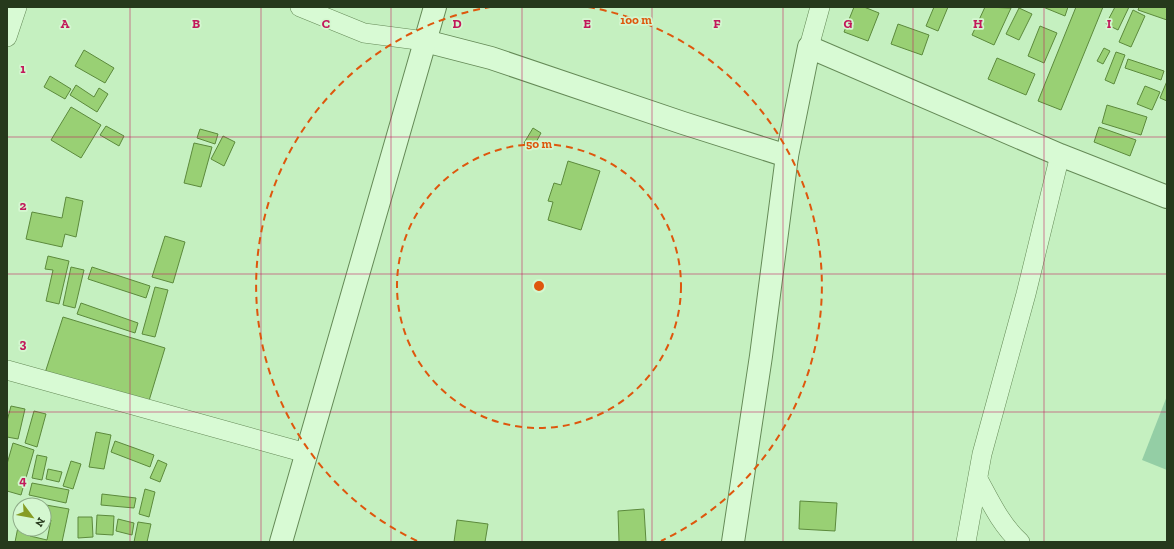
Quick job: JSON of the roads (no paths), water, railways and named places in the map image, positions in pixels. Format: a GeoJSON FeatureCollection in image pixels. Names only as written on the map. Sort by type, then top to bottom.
{"type":"FeatureCollection","features":[{"type":"Feature","properties":{"kind":"street"},"geometry":{"type":"LineString","coordinates":[[7,37],[17,7]]}},
{"type":"Feature","properties":{"kind":"street"},"geometry":{"type":"LineString","coordinates":[[300,7],[364,33],[425,41],[491,58],[683,123],[788,156]]}},
{"type":"Feature","properties":{"kind":"street"},"geometry":{"type":"LineString","coordinates":[[281,542],[435,7]]}},
{"type":"Feature","properties":{"kind":"street"},"geometry":{"type":"LineString","coordinates":[[733,542],[762,348],[788,156],[809,47],[820,7]]}},
{"type":"Feature","properties":{"kind":"street"},"geometry":{"type":"LineString","coordinates":[[809,47],[1060,155],[1167,197]]}},
{"type":"Feature","properties":{"kind":"street"},"geometry":{"type":"LineString","coordinates":[[966,542],[982,454],[1026,294],[1060,155]]}},
{"type":"Feature","properties":{"kind":"street"},"geometry":{"type":"LineString","coordinates":[[7,370],[306,454]]}},
{"type":"Feature","properties":{"kind":"street"},"geometry":{"type":"LineString","coordinates":[[978,478],[995,511],[1020,542]]}}]}
